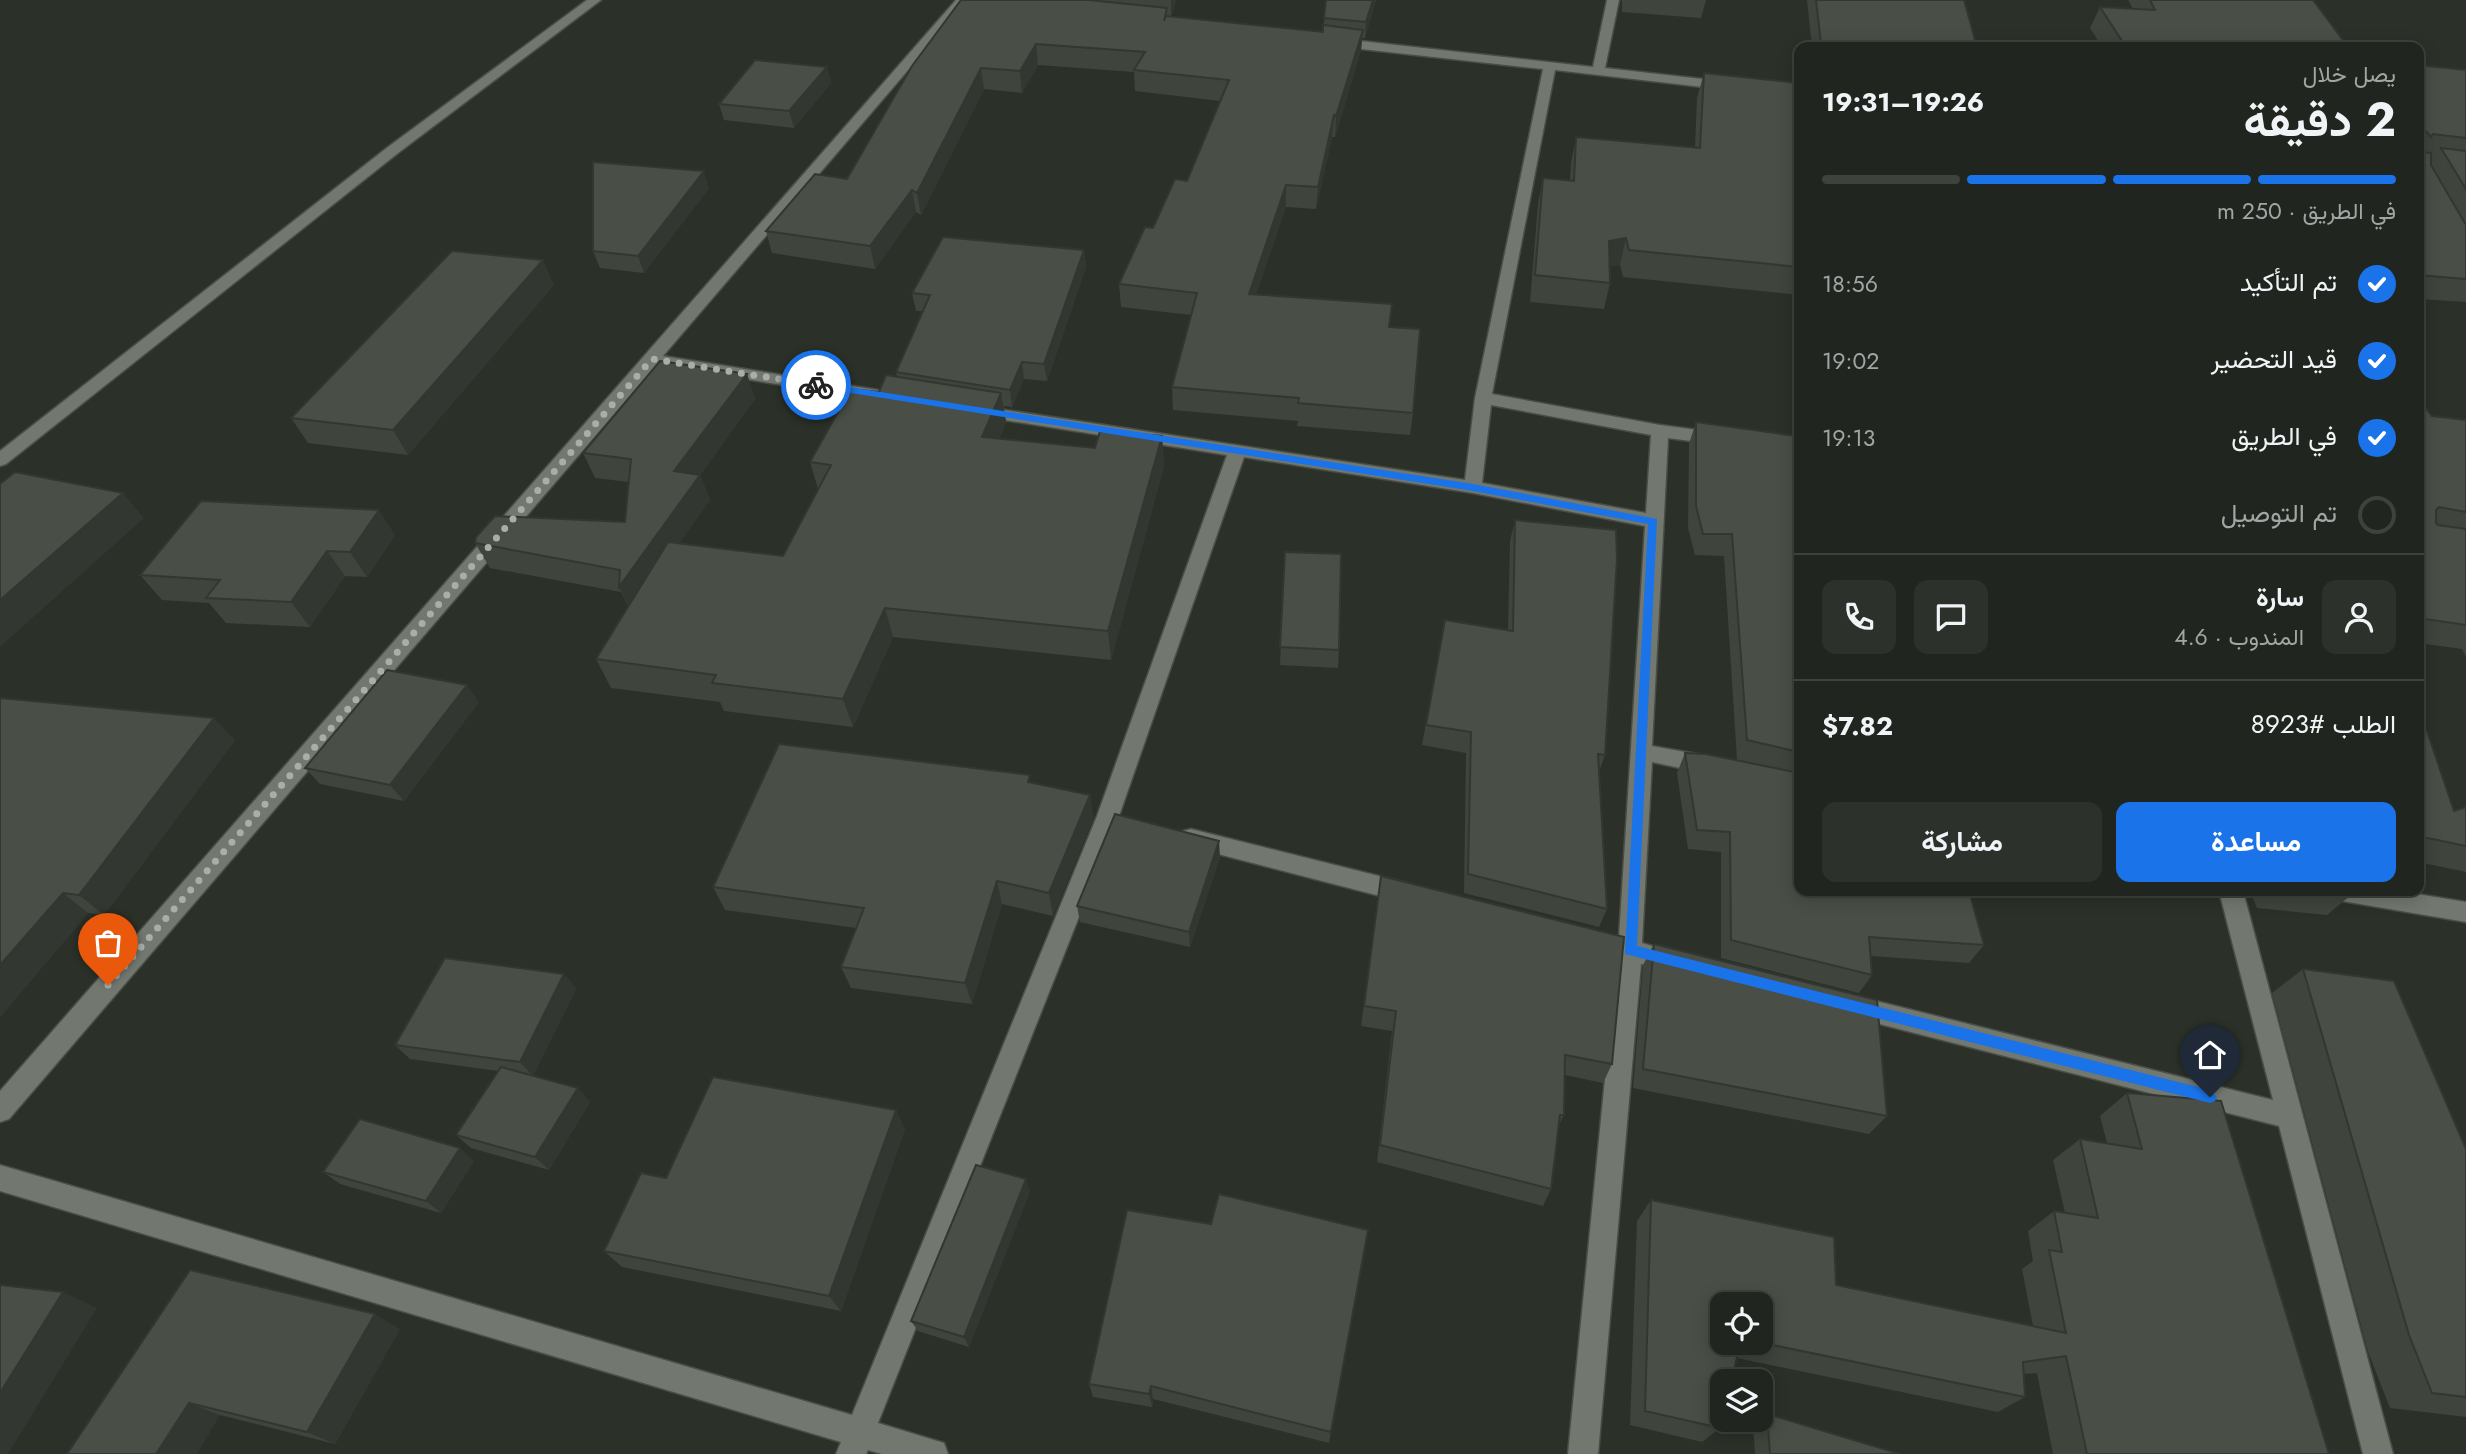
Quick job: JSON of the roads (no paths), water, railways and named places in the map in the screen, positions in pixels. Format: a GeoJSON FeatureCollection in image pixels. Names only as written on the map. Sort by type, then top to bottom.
{"type":"FeatureCollection","features":[{"type":"Feature","properties":{"kind":"street"},"geometry":{"type":"LineString","coordinates":[[0,460],[393,150],[595,0]]}},
{"type":"Feature","properties":{"kind":"street"},"geometry":{"type":"LineString","coordinates":[[0,1110],[967,0]]}},
{"type":"Feature","properties":{"kind":"street"},"geometry":{"type":"LineString","coordinates":[[1598,72],[1613,0]]}},
{"type":"Feature","properties":{"kind":"street"},"geometry":{"type":"LineString","coordinates":[[1317,40],[1745,88]]}},
{"type":"Feature","properties":{"kind":"street"},"geometry":{"type":"LineString","coordinates":[[1473,487],[1483,398],[1550,66]]}},
{"type":"Feature","properties":{"kind":"street"},"geometry":{"type":"LineString","coordinates":[[652,359],[897,398]]}},
{"type":"Feature","properties":{"kind":"street"},"geometry":{"type":"LineString","coordinates":[[1483,398],[1748,443]]}},
{"type":"Feature","properties":{"kind":"street"},"geometry":{"type":"LineString","coordinates":[[964,409],[1473,487],[1653,521]]}},
{"type":"Feature","properties":{"kind":"street"},"geometry":{"type":"LineString","coordinates":[[1583,1454],[1630,950],[1660,430]]}},
{"type":"Feature","properties":{"kind":"street"},"geometry":{"type":"LineString","coordinates":[[854,1443],[1108,816],[1237,452]]}},
{"type":"Feature","properties":{"kind":"street"},"geometry":{"type":"LineString","coordinates":[[1642,752],[1734,771]]}},
{"type":"Feature","properties":{"kind":"street"},"geometry":{"type":"LineString","coordinates":[[1108,816],[1135,823]]}},
{"type":"Feature","properties":{"kind":"street"},"geometry":{"type":"LineString","coordinates":[[1175,833],[1429,899]]}},
{"type":"Feature","properties":{"kind":"street"},"geometry":{"type":"LineString","coordinates":[[2232,896],[2378,1454]]}},
{"type":"Feature","properties":{"kind":"street"},"geometry":{"type":"LineString","coordinates":[[2372,896],[2466,912]]}},
{"type":"Feature","properties":{"kind":"street"},"geometry":{"type":"LineString","coordinates":[[1576,936],[1697,967]]}},
{"type":"Feature","properties":{"kind":"street"},"geometry":{"type":"LineString","coordinates":[[1832,1001],[2289,1116]]}},
{"type":"Feature","properties":{"kind":"street"},"geometry":{"type":"LineString","coordinates":[[0,1178],[854,1443],[933,1454]]}}]}
